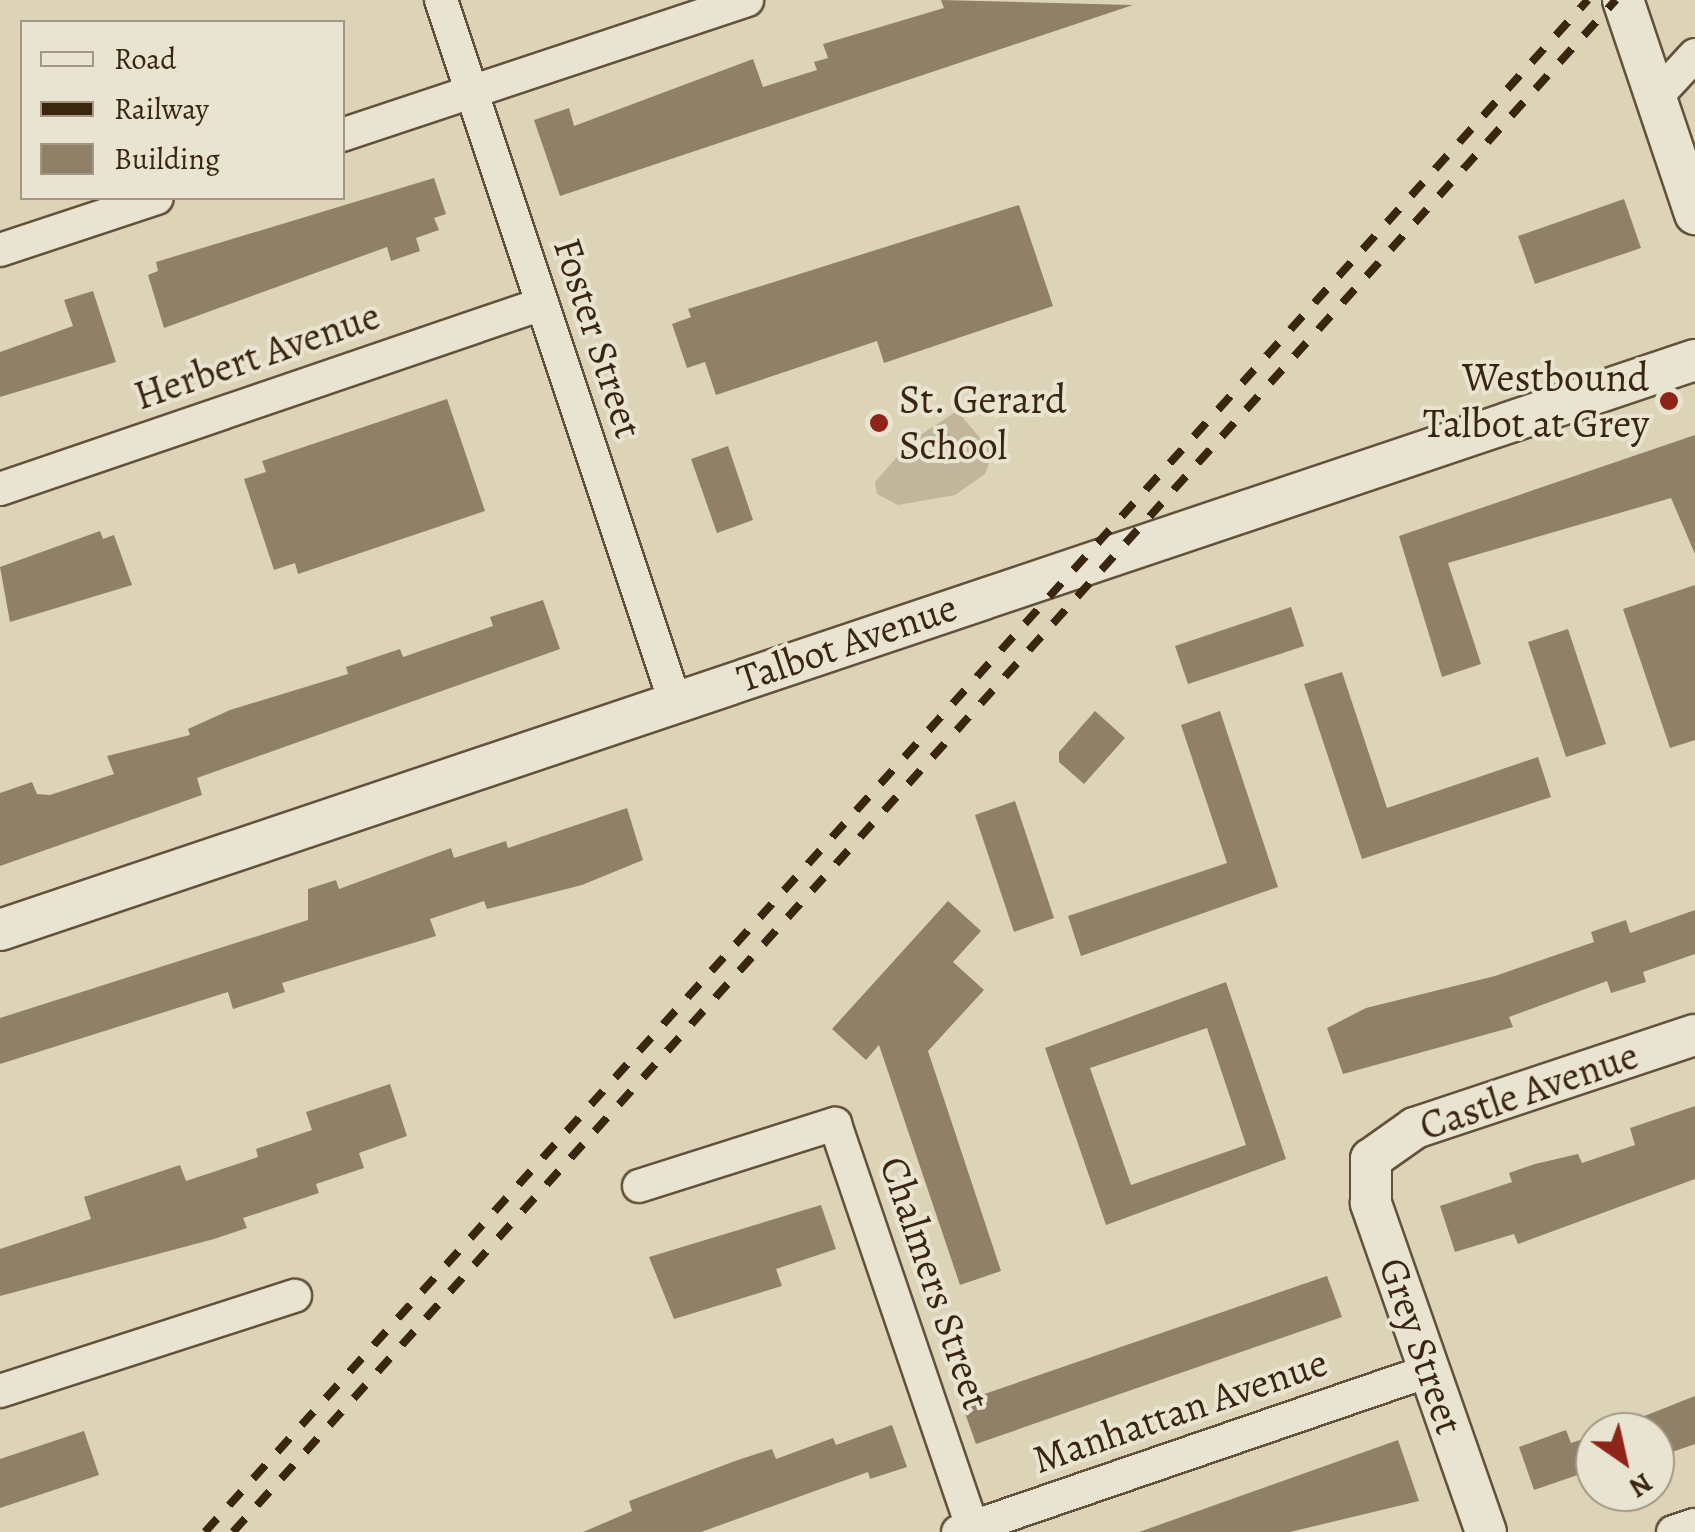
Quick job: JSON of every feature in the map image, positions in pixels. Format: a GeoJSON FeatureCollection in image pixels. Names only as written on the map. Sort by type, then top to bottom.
{"type":"FeatureCollection","features":[{"type":"Feature","properties":{"kind":"street","name":"Foster Street"},"geometry":{"type":"LineString","coordinates":[[441,0],[675,702]]}},
{"type":"Feature","properties":{"kind":"street"},"geometry":{"type":"LineString","coordinates":[[345,134],[747,0]]}},
{"type":"Feature","properties":{"kind":"street"},"geometry":{"type":"LineString","coordinates":[[1623,0],[1695,214]]}},
{"type":"Feature","properties":{"kind":"street"},"geometry":{"type":"LineString","coordinates":[[1657,96],[1695,55]]}},
{"type":"Feature","properties":{"kind":"street"},"geometry":{"type":"LineString","coordinates":[[0,250],[150,200]]}},
{"type":"Feature","properties":{"kind":"street","name":"Herbert Avenue"},"geometry":{"type":"LineString","coordinates":[[0,489],[542,304]]}},
{"type":"Feature","properties":{"kind":"street","name":"Talbot Avenue"},"geometry":{"type":"LineString","coordinates":[[0,930],[1695,360]]}},
{"type":"Feature","properties":{"kind":"street","name":"Castle Avenue"},"geometry":{"type":"LineString","coordinates":[[1371,1159],[1415,1128],[1695,1035]]}},
{"type":"Feature","properties":{"kind":"street","name":"Chalmers Street"},"geometry":{"type":"LineString","coordinates":[[638,1186],[835,1124],[965,1530]]}},
{"type":"Feature","properties":{"kind":"street","name":"Grey Street"},"geometry":{"type":"LineString","coordinates":[[1371,1159],[1371,1204],[1486,1532]]}},
{"type":"Feature","properties":{"kind":"street"},"geometry":{"type":"LineString","coordinates":[[0,1391],[295,1296]]}},
{"type":"Feature","properties":{"kind":"street","name":"Manhattan Avenue"},"geometry":{"type":"LineString","coordinates":[[965,1530],[1430,1370]]}},
{"type":"Feature","properties":{"kind":"street"},"geometry":{"type":"LineString","coordinates":[[1672,1532],[1695,1524]]}},
{"type":"Feature","properties":{"kind":"shaded area"},"geometry":{"type":"Polygon","coordinates":[[[957,411],[993,453],[985,474],[955,495],[898,505],[877,494],[875,482],[910,442],[957,411]]]}},
{"type":"Feature","properties":{"kind":"building"},"geometry":{"type":"Polygon","coordinates":[[[941,0],[1133,5],[560,196],[534,120],[569,108],[574,126],[753,59],[763,87],[817,70],[814,62],[828,58],[823,44],[944,8],[941,0]]]}},
{"type":"Feature","properties":{"kind":"building"},"geometry":{"type":"Polygon","coordinates":[[[434,178],[446,214],[434,218],[439,230],[416,238],[420,251],[391,261],[387,247],[164,328],[148,275],[158,271],[156,262],[434,178]]]}},
{"type":"Feature","properties":{"kind":"building"},"geometry":{"type":"Polygon","coordinates":[[[1624,199],[1641,248],[1535,284],[1518,236],[1624,199]]]}},
{"type":"Feature","properties":{"kind":"building","name":"St. Gerard School"},"geometry":{"type":"Polygon","coordinates":[[[1019,205],[1053,306],[884,363],[877,341],[716,395],[705,362],[687,368],[672,324],[691,317],[688,309],[1019,205]]]}},
{"type":"Feature","properties":{"kind":"building"},"geometry":{"type":"Polygon","coordinates":[[[93,291],[116,362],[0,397],[0,352],[73,326],[64,300],[93,291]]]}},
{"type":"Feature","properties":{"kind":"building"},"geometry":{"type":"Polygon","coordinates":[[[447,399],[485,511],[298,574],[295,563],[274,570],[244,479],[266,472],[262,461],[447,399]]]}},
{"type":"Feature","properties":{"kind":"building"},"geometry":{"type":"Polygon","coordinates":[[[1695,435],[1695,554],[1671,498],[1448,563],[1481,664],[1442,677],[1399,536],[1695,435]]]}},
{"type":"Feature","properties":{"kind":"building"},"geometry":{"type":"Polygon","coordinates":[[[728,446],[753,520],[717,533],[691,459],[728,446]]]}},
{"type":"Feature","properties":{"kind":"building"},"geometry":{"type":"Polygon","coordinates":[[[100,531],[103,539],[114,535],[132,585],[10,622],[0,567],[100,531]]]}},
{"type":"Feature","properties":{"kind":"building"},"geometry":{"type":"Polygon","coordinates":[[[1695,585],[1695,740],[1670,748],[1623,609],[1695,585]]]}},
{"type":"Feature","properties":{"kind":"building"},"geometry":{"type":"Polygon","coordinates":[[[543,600],[560,649],[197,778],[202,795],[0,866],[0,793],[32,782],[37,794],[50,795],[114,774],[107,756],[190,735],[188,729],[230,710],[348,674],[346,667],[400,649],[403,657],[493,626],[490,617],[543,600]]]}},
{"type":"Feature","properties":{"kind":"building"},"geometry":{"type":"Polygon","coordinates":[[[1291,607],[1304,646],[1188,684],[1175,646],[1291,607]]]}},
{"type":"Feature","properties":{"kind":"building"},"geometry":{"type":"Polygon","coordinates":[[[1568,629],[1606,744],[1566,757],[1528,642],[1568,629]]]}},
{"type":"Feature","properties":{"kind":"building"},"geometry":{"type":"Polygon","coordinates":[[[1342,672],[1387,808],[1538,757],[1551,797],[1362,859],[1304,684],[1342,672]]]}},
{"type":"Feature","properties":{"kind":"building"},"geometry":{"type":"Polygon","coordinates":[[[1095,711],[1125,738],[1084,784],[1059,762],[1059,752],[1095,711]]]}},
{"type":"Feature","properties":{"kind":"building"},"geometry":{"type":"Polygon","coordinates":[[[1220,711],[1278,887],[1081,956],[1068,916],[1227,863],[1181,725],[1220,711]]]}},
{"type":"Feature","properties":{"kind":"building"},"geometry":{"type":"Polygon","coordinates":[[[1015,801],[1054,918],[1014,932],[975,815],[1015,801]]]}},
{"type":"Feature","properties":{"kind":"building"},"geometry":{"type":"Polygon","coordinates":[[[627,808],[643,860],[582,885],[487,909],[484,901],[430,919],[436,936],[282,983],[285,992],[233,1009],[228,992],[0,1064],[0,1018],[308,920],[308,889],[336,880],[339,889],[451,848],[454,858],[506,841],[508,848],[627,808]]]}},
{"type":"Feature","properties":{"kind":"building"},"geometry":{"type":"Polygon","coordinates":[[[948,901],[981,931],[953,962],[984,990],[928,1051],[1001,1271],[960,1285],[879,1045],[866,1060],[832,1029],[948,901]]]}},
{"type":"Feature","properties":{"kind":"building"},"geometry":{"type":"Polygon","coordinates":[[[1695,910],[1695,954],[1643,972],[1646,982],[1611,993],[1607,981],[1509,1017],[1513,1027],[1343,1074],[1327,1028],[1366,1008],[1495,976],[1594,942],[1591,932],[1626,920],[1630,933],[1695,910]]]}},
{"type":"Feature","properties":{"kind":"building"},"geometry":{"type":"Polygon","coordinates":[[[1226,982],[1286,1159],[1106,1225],[1045,1048],[1226,982]],[[1207,1028],[1090,1068],[1131,1185],[1246,1145],[1207,1028]]]}},
{"type":"Feature","properties":{"kind":"building"},"geometry":{"type":"Polygon","coordinates":[[[390,1084],[407,1136],[359,1153],[364,1168],[316,1184],[319,1193],[243,1218],[247,1228],[214,1239],[0,1296],[0,1249],[91,1219],[84,1197],[180,1165],[186,1181],[258,1157],[256,1149],[312,1130],[306,1112],[390,1084]]]}},
{"type":"Feature","properties":{"kind":"building"},"geometry":{"type":"Polygon","coordinates":[[[1695,1106],[1695,1179],[1518,1244],[1514,1234],[1455,1252],[1440,1206],[1512,1182],[1509,1173],[1535,1164],[1578,1154],[1582,1163],[1635,1145],[1630,1128],[1695,1106]]]}},
{"type":"Feature","properties":{"kind":"building"},"geometry":{"type":"Polygon","coordinates":[[[821,1205],[836,1249],[776,1269],[782,1286],[674,1319],[649,1257],[821,1205]]]}},
{"type":"Feature","properties":{"kind":"building"},"geometry":{"type":"Polygon","coordinates":[[[1327,1276],[1342,1317],[976,1444],[961,1402],[1327,1276]]]}},
{"type":"Feature","properties":{"kind":"building"},"geometry":{"type":"Polygon","coordinates":[[[1695,1396],[1695,1444],[1675,1451],[1675,1412],[1655,1412],[1695,1396]]]}},
{"type":"Feature","properties":{"kind":"building"},"geometry":{"type":"Polygon","coordinates":[[[892,1425],[907,1467],[870,1479],[868,1472],[701,1532],[583,1532],[632,1511],[629,1501],[735,1461],[772,1449],[776,1459],[833,1438],[836,1445],[892,1425]]]}},
{"type":"Feature","properties":{"kind":"building"},"geometry":{"type":"Polygon","coordinates":[[[1566,1430],[1571,1443],[1575,1442],[1575,1476],[1534,1490],[1519,1447],[1566,1430]]]}},
{"type":"Feature","properties":{"kind":"building"},"geometry":{"type":"Polygon","coordinates":[[[84,1431],[99,1475],[0,1508],[0,1459],[84,1431]]]}},
{"type":"Feature","properties":{"kind":"building"},"geometry":{"type":"Polygon","coordinates":[[[1398,1440],[1419,1501],[1290,1532],[1139,1532],[1398,1440]]]}},
{"type":"Feature","properties":{"kind":"railway"},"geometry":{"type":"LineString","coordinates":[[205,1532],[1588,0]]}},
{"type":"Feature","properties":{"kind":"railway"},"geometry":{"type":"LineString","coordinates":[[233,1532],[1616,0]]}},
{"type":"Feature","properties":{"kind":"place","name":"Westbound Talbot at Grey"},"geometry":{"type":"Point","coordinates":[1669,401]}},
{"type":"Feature","properties":{"kind":"place","name":"St. Gerard School"},"geometry":{"type":"Point","coordinates":[879,423]}}]}
